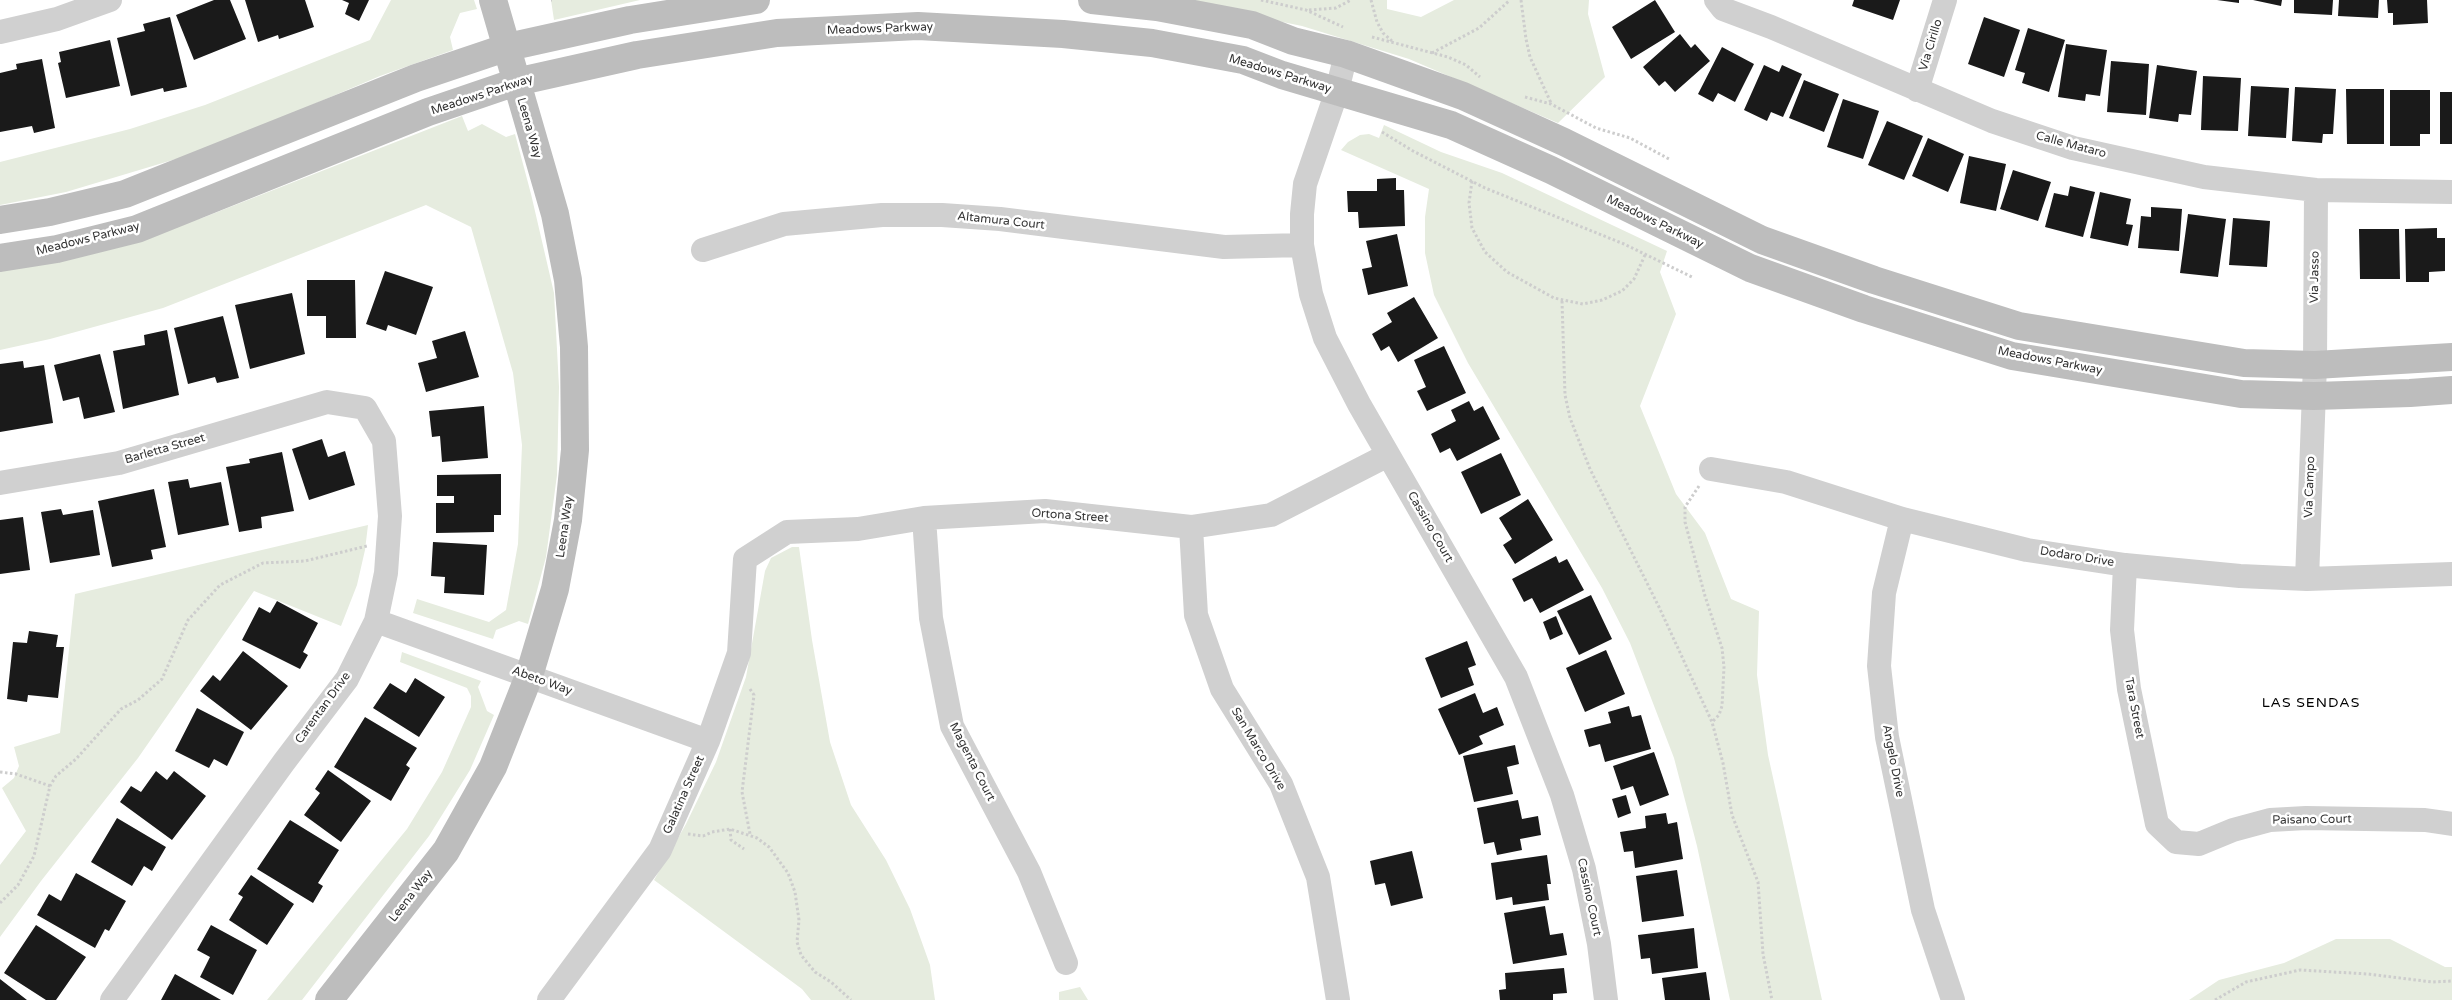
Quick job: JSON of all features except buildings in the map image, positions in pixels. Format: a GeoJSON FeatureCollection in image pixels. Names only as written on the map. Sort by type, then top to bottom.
{"type":"FeatureCollection","features":[{"type":"Feature","properties":{"kind":"main road","name":"Leena Way"},"geometry":{"type":"LineString","coordinates":[[329,1000],[446,851],[493,767],[529,676],[555,589],[568,520],[574,450],[574,347],[568,280],[555,214],[493,0]]}},
{"type":"Feature","properties":{"kind":"main road"},"geometry":{"type":"LineString","coordinates":[[0,220],[50,212],[125,194],[416,78],[508,47],[630,20],[756,0]]}},
{"type":"Feature","properties":{"kind":"main road"},"geometry":{"type":"LineString","coordinates":[[1092,0],[1158,7],[1252,25],[1293,41],[1346,54],[1462,96],[1564,142],[1762,240],[1874,280],[2019,326],[2244,363],[2314,365],[2452,357]]}},
{"type":"Feature","properties":{"kind":"main road","name":"Meadows Parkway"},"geometry":{"type":"LineString","coordinates":[[0,258],[57,248],[136,229],[428,112],[516,82],[637,55],[777,33],[918,26],[1063,34],[1152,43],[1243,60],[1282,75],[1451,125],[1551,170],[1750,268],[1864,309],[2002,353],[2125,376],[2241,394],[2314,396],[2452,390]]}},
{"type":"Feature","properties":{"kind":"street"},"geometry":{"type":"LineString","coordinates":[[0,32],[57,19],[110,0]]}},
{"type":"Feature","properties":{"kind":"street","name":"Calle Mataro"},"geometry":{"type":"LineString","coordinates":[[1716,0],[1723,9],[1771,26],[1917,90],[1992,121],[2073,148],[2204,177],[2316,190],[2452,192]]}},
{"type":"Feature","properties":{"kind":"street","name":"Via Cirillo"},"geometry":{"type":"LineString","coordinates":[[1917,90],[1945,0]]}},
{"type":"Feature","properties":{"kind":"street","name":"Cassino Court"},"geometry":{"type":"LineString","coordinates":[[1346,54],[1336,91],[1305,184],[1302,214],[1302,245],[1310,294],[1325,338],[1388,455],[1516,677],[1562,795],[1584,869],[1599,944],[1606,1000]]}},
{"type":"Feature","properties":{"kind":"street","name":"Via Jasso"},"geometry":{"type":"LineString","coordinates":[[2314,396],[2316,190]]}},
{"type":"Feature","properties":{"kind":"street","name":"Altamura Court"},"geometry":{"type":"LineString","coordinates":[[703,250],[784,224],[882,215],[942,215],[1000,218],[1224,247],[1302,245]]}},
{"type":"Feature","properties":{"kind":"street","name":"Via Campo"},"geometry":{"type":"LineString","coordinates":[[2308,579],[2314,396]]}},
{"type":"Feature","properties":{"kind":"street","name":"Barletta Street"},"geometry":{"type":"LineString","coordinates":[[0,483],[119,462],[327,402]]}},
{"type":"Feature","properties":{"kind":"street","name":"Carentan Drive"},"geometry":{"type":"LineString","coordinates":[[112,1000],[284,762],[347,679],[376,621],[386,572],[390,516],[384,441],[365,408],[327,402]]}},
{"type":"Feature","properties":{"kind":"street","name":"Ortona Street"},"geometry":{"type":"LineString","coordinates":[[745,559],[787,532],[858,529],[924,518],[1045,511],[1191,527],[1271,515],[1388,455]]}},
{"type":"Feature","properties":{"kind":"street","name":"Dodaro Drive"},"geometry":{"type":"LineString","coordinates":[[1711,469],[1786,482],[1902,518],[2028,550],[2125,565],[2240,576],[2308,579],[2452,574]]}},
{"type":"Feature","properties":{"kind":"street","name":"Magenta Court"},"geometry":{"type":"LineString","coordinates":[[924,518],[931,618],[952,726],[1028,872],[1066,963]]}},
{"type":"Feature","properties":{"kind":"street","name":"Angelo Drive"},"geometry":{"type":"LineString","coordinates":[[1902,518],[1884,593],[1879,666],[1887,737],[1923,910],[1953,1000]]}},
{"type":"Feature","properties":{"kind":"street","name":"San Marco Drive"},"geometry":{"type":"LineString","coordinates":[[1191,527],[1196,615],[1222,689],[1281,784],[1318,877],[1338,1000]]}},
{"type":"Feature","properties":{"kind":"street","name":"Galatina Street"},"geometry":{"type":"LineString","coordinates":[[549,1000],[660,850],[672,823],[708,741],[739,653],[745,559]]}},
{"type":"Feature","properties":{"kind":"street","name":"Tara Street"},"geometry":{"type":"LineString","coordinates":[[2125,565],[2122,630],[2129,690],[2157,824],[2176,842]]}},
{"type":"Feature","properties":{"kind":"street","name":"Abeto Way"},"geometry":{"type":"LineString","coordinates":[[376,621],[708,741]]}},
{"type":"Feature","properties":{"kind":"street","name":"Paisano Court"},"geometry":{"type":"LineString","coordinates":[[2176,842],[2199,844],[2233,830],[2270,820],[2306,818],[2425,820],[2452,824]]}},
{"type":"Feature","properties":{"kind":"path"},"geometry":{"type":"LineString","coordinates":[[1306,10],[1336,8],[1351,0]]}},
{"type":"Feature","properties":{"kind":"path"},"geometry":{"type":"LineString","coordinates":[[1370,0],[1380,27],[1392,41]]}},
{"type":"Feature","properties":{"kind":"path"},"geometry":{"type":"LineString","coordinates":[[1432,53],[1478,28],[1510,0]]}},
{"type":"Feature","properties":{"kind":"path"},"geometry":{"type":"LineString","coordinates":[[1521,0],[1530,57],[1552,104]]}},
{"type":"Feature","properties":{"kind":"path"},"geometry":{"type":"LineString","coordinates":[[1382,132],[1413,151],[1472,181],[1540,212],[1624,244],[1692,277]]}},
{"type":"Feature","properties":{"kind":"path"},"geometry":{"type":"LineString","coordinates":[[1472,181],[1469,203],[1472,228],[1484,252],[1507,272],[1562,301],[1583,304],[1602,300],[1622,291],[1634,279],[1644,255]]}},
{"type":"Feature","properties":{"kind":"path"},"geometry":{"type":"LineString","coordinates":[[1562,301],[1564,395],[1577,439],[1712,722],[1724,763],[1732,815],[1758,882],[1763,954],[1772,1000]]}},
{"type":"Feature","properties":{"kind":"path"},"geometry":{"type":"LineString","coordinates":[[1711,469],[1685,507],[1685,522],[1705,596],[1722,648],[1724,667],[1722,706],[1719,715],[1712,722]]}},
{"type":"Feature","properties":{"kind":"path"},"geometry":{"type":"LineString","coordinates":[[0,903],[18,885],[34,856],[50,786],[56,776],[96,739],[121,709],[138,700],[162,680],[188,620],[220,585],[263,563],[305,561],[366,546],[388,546]]}},
{"type":"Feature","properties":{"kind":"path"},"geometry":{"type":"LineString","coordinates":[[729,680],[752,690],[754,694],[742,792],[750,835]]}},
{"type":"Feature","properties":{"kind":"path"},"geometry":{"type":"LineString","coordinates":[[0,772],[16,774],[50,786]]}},
{"type":"Feature","properties":{"kind":"path"},"geometry":{"type":"LineString","coordinates":[[672,823],[689,835],[703,836],[712,832],[730,829],[750,835],[769,847],[788,873],[794,892],[799,920],[797,942],[807,965],[845,993],[851,1000]]}},
{"type":"Feature","properties":{"kind":"path"},"geometry":{"type":"LineString","coordinates":[[730,829],[731,840],[744,850]]}},
{"type":"Feature","properties":{"kind":"path"},"geometry":{"type":"LineString","coordinates":[[2215,1000],[2246,982],[2300,970],[2368,974],[2432,982],[2452,981]]}},
{"type":"Feature","properties":{"kind":"shaded area"},"geometry":{"type":"Polygon","coordinates":[[[391,0],[474,0],[477,9],[460,13],[450,37],[453,50],[380,76],[206,150],[66,192],[0,205],[0,162],[130,129],[205,105],[370,40],[391,0]]]}},
{"type":"Feature","properties":{"kind":"shaded area"},"geometry":{"type":"Polygon","coordinates":[[[551,0],[640,0],[554,20],[551,0]]]}},
{"type":"Feature","properties":{"kind":"shaded area"},"geometry":{"type":"Polygon","coordinates":[[[1176,0],[1387,0],[1387,9],[1421,17],[1454,0],[1589,0],[1588,14],[1605,77],[1558,123],[1409,59],[1302,26],[1176,0]]]}},
{"type":"Feature","properties":{"kind":"shaded area"},"geometry":{"type":"Polygon","coordinates":[[[462,116],[468,131],[482,124],[506,137],[515,134],[554,293],[559,387],[557,475],[546,557],[528,624],[519,621],[496,630],[493,639],[413,613],[417,599],[489,622],[506,610],[518,544],[522,445],[513,373],[471,227],[426,205],[163,308],[50,339],[0,350],[0,269],[59,258],[202,218],[462,116]]]}},
{"type":"Feature","properties":{"kind":"shaded area"},"geometry":{"type":"Polygon","coordinates":[[[1384,125],[1441,152],[1502,173],[1667,251],[1660,272],[1676,314],[1640,406],[1676,494],[1705,533],[1731,599],[1759,611],[1757,675],[1768,755],[1822,1000],[1730,1000],[1697,846],[1674,758],[1630,643],[1602,588],[1468,363],[1434,295],[1425,253],[1425,217],[1429,189],[1341,150],[1348,142],[1360,135],[1369,134],[1379,138],[1384,125]]]}},
{"type":"Feature","properties":{"kind":"shaded area"},"geometry":{"type":"Polygon","coordinates":[[[368,525],[365,550],[357,585],[341,626],[254,591],[138,758],[41,881],[0,937],[0,865],[26,831],[2,788],[14,778],[19,766],[14,747],[60,733],[75,594],[368,525]]]}},
{"type":"Feature","properties":{"kind":"shaded area"},"geometry":{"type":"Polygon","coordinates":[[[792,547],[799,547],[812,640],[830,742],[851,805],[886,860],[910,909],[930,965],[935,1000],[811,1000],[802,989],[654,880],[686,824],[716,762],[746,677],[765,571],[771,558],[792,547]]]}},
{"type":"Feature","properties":{"kind":"shaded area"},"geometry":{"type":"Polygon","coordinates":[[[402,652],[481,681],[478,687],[487,711],[494,715],[470,770],[429,836],[302,1000],[267,1000],[407,829],[442,772],[471,707],[471,696],[467,688],[400,662],[402,652]]]}},
{"type":"Feature","properties":{"kind":"shaded area"},"geometry":{"type":"Polygon","coordinates":[[[2336,939],[2390,939],[2445,967],[2452,967],[2452,1000],[2189,1000],[2219,980],[2284,963],[2336,939]]]}},
{"type":"Feature","properties":{"kind":"shaded area"},"geometry":{"type":"Polygon","coordinates":[[[1080,987],[1088,1000],[1059,1000],[1059,992],[1080,987]]]}},
{"type":"Feature","properties":{"kind":"district","name":"LAS SENDAS"},"geometry":{"type":"Point","coordinates":[2311,703]}}]}
